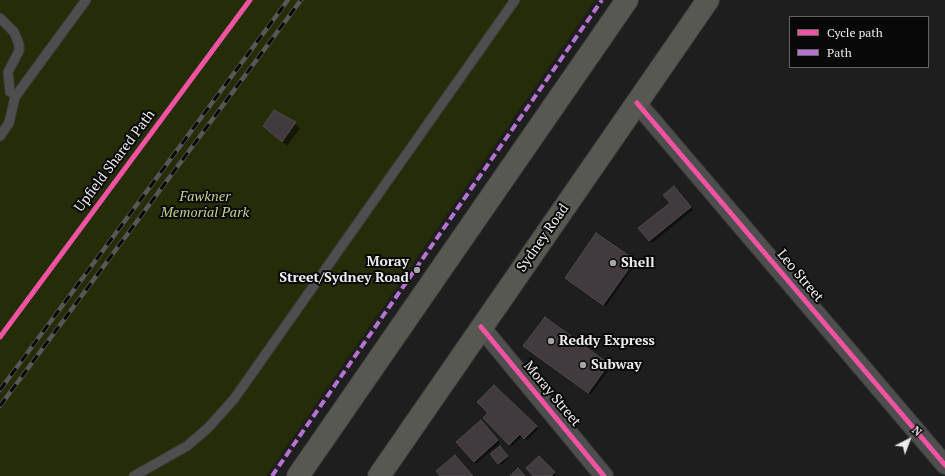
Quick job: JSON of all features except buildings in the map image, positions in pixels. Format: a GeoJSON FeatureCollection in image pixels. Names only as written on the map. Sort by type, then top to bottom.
{"type":"FeatureCollection","features":[{"type":"Feature","properties":{"kind":"highway"},"geometry":{"type":"LineString","coordinates":[[298,476],[627,0]]}},
{"type":"Feature","properties":{"kind":"highway","name":"Sydney Road"},"geometry":{"type":"LineString","coordinates":[[379,476],[708,0]]}},
{"type":"Feature","properties":{"kind":"street","name":"Leo Street"},"geometry":{"type":"LineString","coordinates":[[637,103],[945,465]]}},
{"type":"Feature","properties":{"kind":"street","name":"Moray Street"},"geometry":{"type":"LineString","coordinates":[[481,327],[604,476]]}},
{"type":"Feature","properties":{"kind":"lane"},"geometry":{"type":"LineString","coordinates":[[12,94],[86,0]]}},
{"type":"Feature","properties":{"kind":"lane"},"geometry":{"type":"LineString","coordinates":[[134,476],[187,446],[208,428],[234,399],[515,0]]}},
{"type":"Feature","properties":{"kind":"lane"},"geometry":{"type":"LineString","coordinates":[[0,18],[14,32],[19,44],[19,51],[8,72],[12,94],[9,123],[0,136]]}},
{"type":"Feature","properties":{"kind":"lane"},"geometry":{"type":"LineString","coordinates":[[0,85],[12,94]]}},
{"type":"Feature","properties":{"kind":"green space","name":"Fawkner Memorial Park"},"geometry":{"type":"Polygon","coordinates":[[[0,0],[595,0],[266,476],[0,476],[0,0]]]}},
{"type":"Feature","properties":{"kind":"railway"},"geometry":{"type":"LineString","coordinates":[[0,390],[288,0]]}},
{"type":"Feature","properties":{"kind":"railway"},"geometry":{"type":"LineString","coordinates":[[0,406],[301,0]]}},
{"type":"Feature","properties":{"kind":"marked path"},"geometry":{"type":"LineString","coordinates":[[272,476],[602,0]]}},
{"type":"Feature","properties":{"kind":"cycle path","name":"Upfield Shared Path"},"geometry":{"type":"LineString","coordinates":[[0,337],[250,0]]}},
{"type":"Feature","properties":{"kind":"cycle path"},"geometry":{"type":"LineString","coordinates":[[637,103],[945,465]]}},
{"type":"Feature","properties":{"kind":"cycle path"},"geometry":{"type":"LineString","coordinates":[[481,327],[604,476]]}},
{"type":"Feature","properties":{"kind":"place","name":"Shell"},"geometry":{"type":"Point","coordinates":[613,263]}},
{"type":"Feature","properties":{"kind":"place","name":"Moray Street/Sydney Road"},"geometry":{"type":"Point","coordinates":[417,270]}},
{"type":"Feature","properties":{"kind":"place","name":"Reddy Express"},"geometry":{"type":"Point","coordinates":[551,341]}},
{"type":"Feature","properties":{"kind":"place","name":"Subway"},"geometry":{"type":"Point","coordinates":[583,365]}}]}
